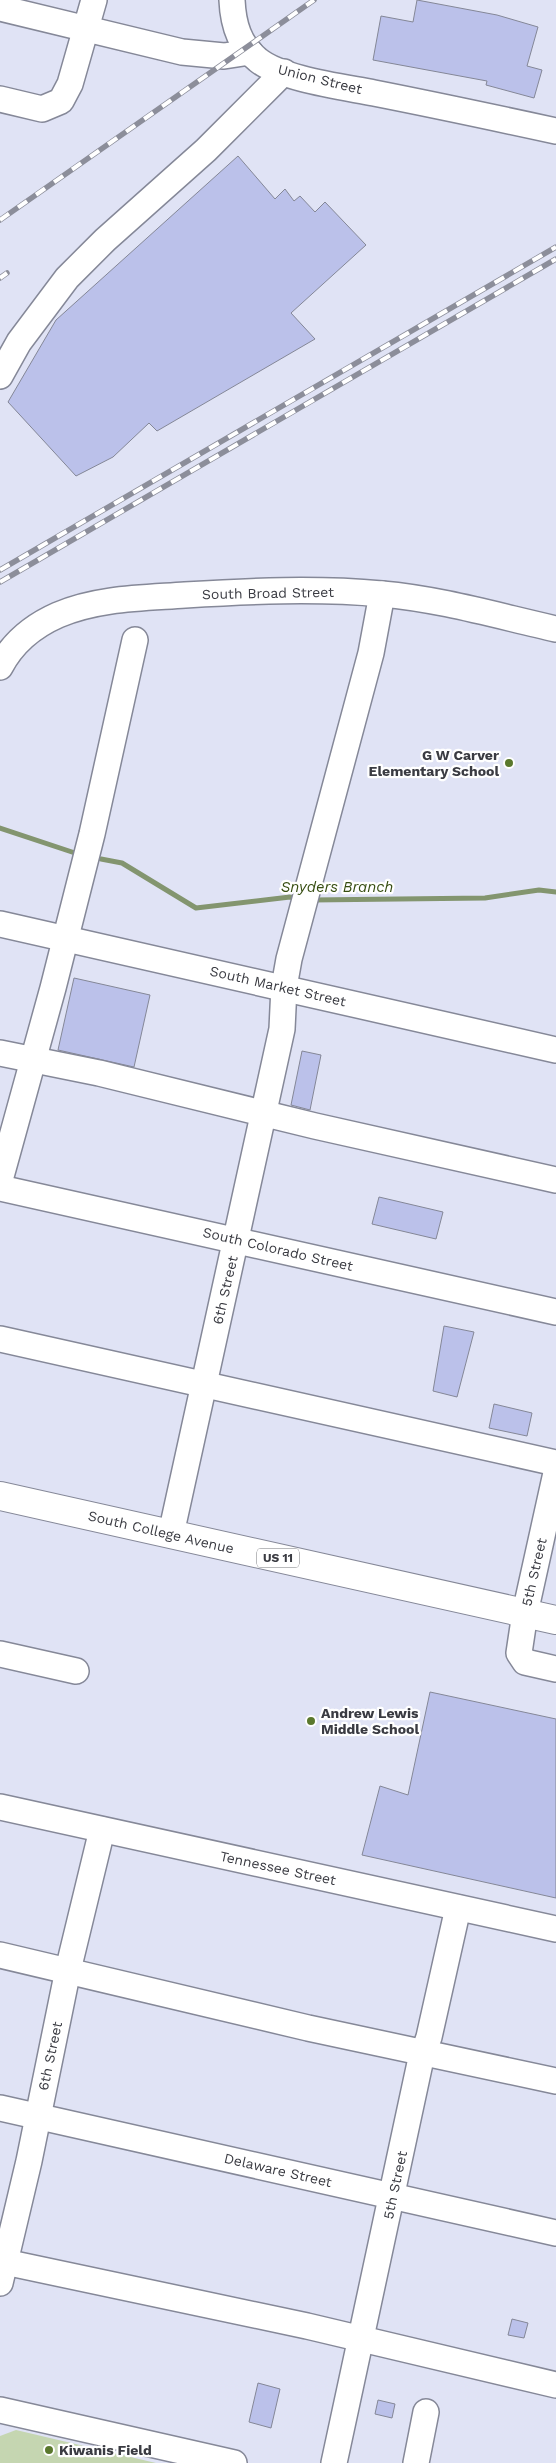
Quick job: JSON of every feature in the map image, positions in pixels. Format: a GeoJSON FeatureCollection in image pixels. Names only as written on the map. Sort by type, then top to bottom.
{"type":"FeatureCollection","features":[{"type":"Feature","properties":{"kind":"main road","name":"South College Avenue"},"geometry":{"type":"LineString","coordinates":[[0,1496],[556,1620]]}},
{"type":"Feature","properties":{"kind":"street"},"geometry":{"type":"LineString","coordinates":[[0,99],[42,109],[61,101],[70,84],[94,0]]}},
{"type":"Feature","properties":{"kind":"street"},"geometry":{"type":"LineString","coordinates":[[0,8],[182,52],[224,56],[250,52],[238,34],[232,17],[232,0]]}},
{"type":"Feature","properties":{"kind":"street","name":"Union Street"},"geometry":{"type":"LineString","coordinates":[[250,52],[266,65],[315,81],[556,131]]}},
{"type":"Feature","properties":{"kind":"street"},"geometry":{"type":"LineString","coordinates":[[0,376],[19,342],[67,278],[105,240],[206,150],[284,72]]}},
{"type":"Feature","properties":{"kind":"street","name":"South Broad Street"},"geometry":{"type":"LineString","coordinates":[[0,667],[20,638],[59,615],[82,607],[130,599],[239,592],[310,591],[382,594],[443,603],[556,629]]}},
{"type":"Feature","properties":{"kind":"street","name":"6th Street"},"geometry":{"type":"LineString","coordinates":[[171,1534],[283,1023],[284,987],[305,899],[371,653],[382,594]]}},
{"type":"Feature","properties":{"kind":"street"},"geometry":{"type":"LineString","coordinates":[[0,1180],[66,938],[92,834],[135,640]]}},
{"type":"Feature","properties":{"kind":"street","name":"South Market Street"},"geometry":{"type":"LineString","coordinates":[[0,924],[556,1050]]}},
{"type":"Feature","properties":{"kind":"street"},"geometry":{"type":"LineString","coordinates":[[0,1052],[556,1180]]}},
{"type":"Feature","properties":{"kind":"street","name":"South Colorado Street"},"geometry":{"type":"LineString","coordinates":[[0,1188],[556,1312]]}},
{"type":"Feature","properties":{"kind":"street"},"geometry":{"type":"LineString","coordinates":[[0,1338],[556,1463]]}},
{"type":"Feature","properties":{"kind":"street","name":"5th Street"},"geometry":{"type":"LineString","coordinates":[[556,1473],[518,1653],[525,1662],[556,1669]]}},
{"type":"Feature","properties":{"kind":"street"},"geometry":{"type":"LineString","coordinates":[[0,1654],[76,1671]]}},
{"type":"Feature","properties":{"kind":"street","name":"Tennessee Street"},"geometry":{"type":"LineString","coordinates":[[0,1807],[556,1929]]}},
{"type":"Feature","properties":{"kind":"street","name":"6th Street"},"geometry":{"type":"LineString","coordinates":[[2,2269],[29,2160],[68,1970],[102,1830]]}},
{"type":"Feature","properties":{"kind":"street","name":"5th Street"},"geometry":{"type":"LineString","coordinates":[[334,2463],[420,2063],[458,1908]]}},
{"type":"Feature","properties":{"kind":"street"},"geometry":{"type":"LineString","coordinates":[[0,1955],[308,2028],[556,2081]]}},
{"type":"Feature","properties":{"kind":"street","name":"Delaware Street"},"geometry":{"type":"LineString","coordinates":[[0,2108],[556,2234]]}},
{"type":"Feature","properties":{"kind":"street"},"geometry":{"type":"LineString","coordinates":[[2,2269],[362,2339],[556,2385]]}},
{"type":"Feature","properties":{"kind":"street"},"geometry":{"type":"LineString","coordinates":[[0,2410],[234,2463]]}},
{"type":"Feature","properties":{"kind":"street"},"geometry":{"type":"LineString","coordinates":[[416,2463],[426,2412]]}},
{"type":"Feature","properties":{"kind":"green space","name":"Kiwanis Field"},"geometry":{"type":"Polygon","coordinates":[[[16,2430],[156,2463],[0,2463],[0,2436],[16,2430]]]}},
{"type":"Feature","properties":{"kind":"building"},"geometry":{"type":"Polygon","coordinates":[[[417,0],[497,15],[538,27],[527,66],[542,70],[534,98],[486,85],[487,81],[373,60],[381,16],[413,22],[417,0]]]}},
{"type":"Feature","properties":{"kind":"building"},"geometry":{"type":"Polygon","coordinates":[[[238,156],[275,199],[285,189],[294,201],[300,196],[315,212],[325,202],[366,245],[291,313],[315,339],[157,431],[149,423],[113,457],[76,476],[8,402],[56,320],[238,156]]]}},
{"type":"Feature","properties":{"kind":"building"},"geometry":{"type":"Polygon","coordinates":[[[74,978],[150,995],[134,1067],[58,1050],[74,978]]]}},
{"type":"Feature","properties":{"kind":"building"},"geometry":{"type":"Polygon","coordinates":[[[302,1051],[321,1055],[310,1110],[291,1105],[302,1051]]]}},
{"type":"Feature","properties":{"kind":"building"},"geometry":{"type":"Polygon","coordinates":[[[379,1197],[443,1212],[436,1239],[372,1224],[379,1197]]]}},
{"type":"Feature","properties":{"kind":"building"},"geometry":{"type":"Polygon","coordinates":[[[444,1326],[474,1332],[457,1397],[433,1391],[444,1326]]]}},
{"type":"Feature","properties":{"kind":"building"},"geometry":{"type":"Polygon","coordinates":[[[494,1404],[532,1413],[527,1436],[489,1428],[494,1404]]]}},
{"type":"Feature","properties":{"kind":"building"},"geometry":{"type":"Polygon","coordinates":[[[430,1692],[556,1719],[556,1898],[362,1855],[380,1786],[408,1795],[430,1692]]]}},
{"type":"Feature","properties":{"kind":"building"},"geometry":{"type":"Polygon","coordinates":[[[512,2319],[528,2323],[524,2338],[508,2335],[512,2319]]]}},
{"type":"Feature","properties":{"kind":"building"},"geometry":{"type":"Polygon","coordinates":[[[258,2383],[280,2389],[271,2428],[249,2422],[258,2383]]]}},
{"type":"Feature","properties":{"kind":"building"},"geometry":{"type":"Polygon","coordinates":[[[378,2400],[395,2404],[392,2418],[375,2414],[378,2400]]]}},
{"type":"Feature","properties":{"kind":"waterway","name":"Snyders Branch"},"geometry":{"type":"LineString","coordinates":[[0,828],[78,854]]}},
{"type":"Feature","properties":{"kind":"waterway","name":"Snyders Branch"},"geometry":{"type":"LineString","coordinates":[[101,859],[122,863],[196,908],[290,897],[299,898]]}},
{"type":"Feature","properties":{"kind":"waterway","name":"Snyders Branch"},"geometry":{"type":"LineString","coordinates":[[312,900],[485,898],[539,890],[556,892]]}},
{"type":"Feature","properties":{"kind":"railway"},"geometry":{"type":"LineString","coordinates":[[0,220],[314,0]]}},
{"type":"Feature","properties":{"kind":"railway"},"geometry":{"type":"LineString","coordinates":[[0,570],[556,247]]}},
{"type":"Feature","properties":{"kind":"railway"},"geometry":{"type":"LineString","coordinates":[[0,582],[556,259]]}},
{"type":"Feature","properties":{"kind":"railway"},"geometry":{"type":"LineString","coordinates":[[0,278],[7,273]]}},
{"type":"Feature","properties":{"kind":"place","name":"G W Carver Elementary School"},"geometry":{"type":"Point","coordinates":[509,763]}},
{"type":"Feature","properties":{"kind":"place","name":"Andrew Lewis Middle School"},"geometry":{"type":"Point","coordinates":[311,1721]}},
{"type":"Feature","properties":{"kind":"place","name":"Kiwanis Field"},"geometry":{"type":"Point","coordinates":[49,2450]}}]}
